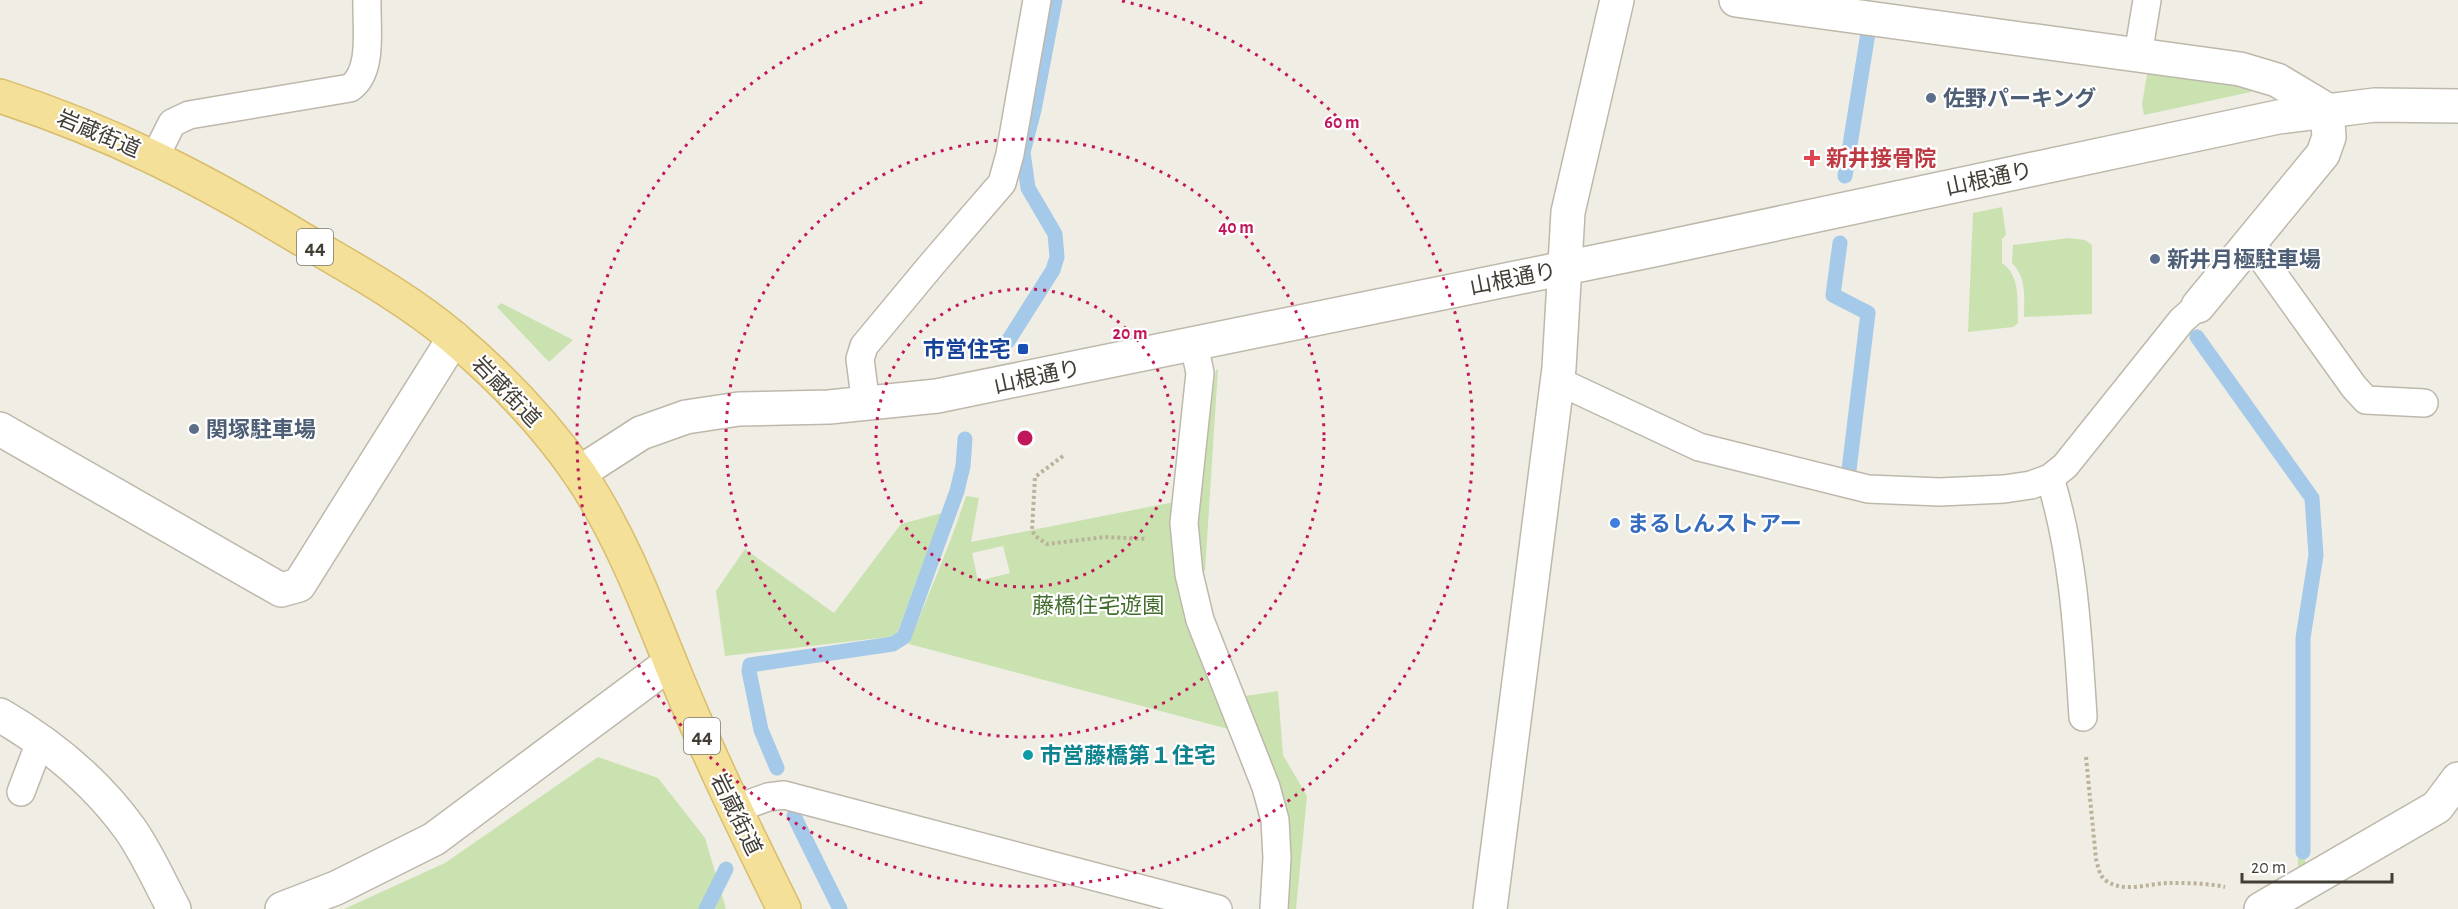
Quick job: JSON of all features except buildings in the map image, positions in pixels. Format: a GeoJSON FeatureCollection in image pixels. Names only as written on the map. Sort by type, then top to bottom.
{"type":"FeatureCollection","features":[{"type":"Feature","properties":{"kind":"main road","name":"岩蔵街道"},"geometry":{"type":"LineString","coordinates":[[0,96],[81,124],[155,157],[215,187],[382,286],[454,338],[529,410],[579,473],[631,566],[670,663],[735,809],[784,909]]}},
{"type":"Feature","properties":{"kind":"street"},"geometry":{"type":"LineString","coordinates":[[1490,909],[1558,381],[1568,212],[1617,0]]}},
{"type":"Feature","properties":{"kind":"street"},"geometry":{"type":"LineString","coordinates":[[1736,0],[2240,69],[2263,74],[2327,110],[2329,137],[2323,154],[2198,306]]}},
{"type":"Feature","properties":{"kind":"street","name":"山根通り"},"geometry":{"type":"LineString","coordinates":[[579,473],[641,433],[686,417],[739,410],[866,405],[937,396],[1564,268],[2258,121],[2375,105],[2458,106]]}},
{"type":"Feature","properties":{"kind":"street"},"geometry":{"type":"LineString","coordinates":[[0,429],[281,590],[299,585],[454,338]]}},
{"type":"Feature","properties":{"kind":"street"},"geometry":{"type":"LineString","coordinates":[[282,909],[336,888],[434,838],[670,663]]}},
{"type":"Feature","properties":{"kind":"street"},"geometry":{"type":"LineString","coordinates":[[0,715],[92,782],[130,830],[174,909]]}},
{"type":"Feature","properties":{"kind":"street"},"geometry":{"type":"LineString","coordinates":[[2262,908],[2437,807],[2458,779]]}},
{"type":"Feature","properties":{"kind":"lane"},"geometry":{"type":"LineString","coordinates":[[155,157],[172,123],[189,115],[350,88],[358,83],[366,58],[367,0]]}},
{"type":"Feature","properties":{"kind":"lane"},"geometry":{"type":"LineString","coordinates":[[866,405],[860,359],[864,346],[1002,183],[1010,154],[1036,0]]}},
{"type":"Feature","properties":{"kind":"lane"},"geometry":{"type":"LineString","coordinates":[[2138,55],[2146,0]]}},
{"type":"Feature","properties":{"kind":"lane"},"geometry":{"type":"LineString","coordinates":[[2251,243],[2354,387],[2366,400],[2424,403]]}},
{"type":"Feature","properties":{"kind":"lane"},"geometry":{"type":"LineString","coordinates":[[1558,381],[1699,447],[1851,486],[1902,491],[1978,491],[2031,485],[2050,478],[2065,466],[2182,321],[2198,306]]}},
{"type":"Feature","properties":{"kind":"lane"},"geometry":{"type":"LineString","coordinates":[[1194,344],[1200,373],[1184,523],[1189,574],[1200,620],[1266,786],[1275,820],[1277,858],[1274,909]]}},
{"type":"Feature","properties":{"kind":"lane"},"geometry":{"type":"LineString","coordinates":[[2050,478],[2061,512],[2077,614],[2083,717]]}},
{"type":"Feature","properties":{"kind":"lane"},"geometry":{"type":"LineString","coordinates":[[21,792],[40,742]]}},
{"type":"Feature","properties":{"kind":"lane"},"geometry":{"type":"LineString","coordinates":[[735,809],[768,796],[784,795],[1218,909]]}},
{"type":"Feature","properties":{"kind":"path"},"geometry":{"type":"LineString","coordinates":[[1063,456],[1035,477],[1032,530],[1039,540],[1047,544],[1058,544],[1105,537],[1137,537],[1159,541],[1169,548],[1187,549]]}},
{"type":"Feature","properties":{"kind":"path"},"geometry":{"type":"LineString","coordinates":[[2083,717],[2091,819],[2098,866],[2105,880],[2121,886],[2135,887],[2167,883],[2220,886],[2239,890],[2253,897],[2262,908]]}},
{"type":"Feature","properties":{"kind":"green space"},"geometry":{"type":"Polygon","coordinates":[[[2148,69],[2248,86],[2251,92],[2144,115],[2142,104],[2148,69]]]}},
{"type":"Feature","properties":{"kind":"green space"},"geometry":{"type":"Polygon","coordinates":[[[2002,207],[2006,235],[2002,239],[2002,263],[2008,268],[2015,282],[2018,298],[2018,323],[2013,327],[1968,332],[1973,213],[2002,207]]]}},
{"type":"Feature","properties":{"kind":"green space"},"geometry":{"type":"Polygon","coordinates":[[[2069,238],[2085,240],[2092,245],[2092,314],[2024,317],[2024,288],[2020,275],[2012,263],[2013,245],[2069,238]]]}},
{"type":"Feature","properties":{"kind":"green space"},"geometry":{"type":"Polygon","coordinates":[[[501,303],[573,340],[549,362],[497,307],[501,303]]]}},
{"type":"Feature","properties":{"kind":"green space"},"geometry":{"type":"Polygon","coordinates":[[[2188,332],[2199,335],[2314,497],[2318,555],[2304,636],[2305,869],[2298,872],[2297,637],[2311,557],[2308,499],[2188,332]]]}},
{"type":"Feature","properties":{"kind":"green space"},"geometry":{"type":"Polygon","coordinates":[[[1218,369],[1205,571],[1202,571],[1197,520],[1200,478],[1216,370],[1218,369]]]}},
{"type":"Feature","properties":{"kind":"green space","name":"藤橋住宅遊園"},"geometry":{"type":"Polygon","coordinates":[[[966,496],[979,498],[971,542],[1174,502],[1232,730],[909,644],[966,496]],[[1003,546],[972,553],[978,581],[1010,573],[1003,546]]]}},
{"type":"Feature","properties":{"kind":"green space"},"geometry":{"type":"Polygon","coordinates":[[[942,513],[896,636],[725,656],[716,591],[745,549],[834,613],[901,524],[942,513]]]}},
{"type":"Feature","properties":{"kind":"green space"},"geometry":{"type":"Polygon","coordinates":[[[1278,691],[1283,755],[1307,796],[1296,909],[1286,909],[1288,821],[1284,797],[1245,696],[1278,691]]]}},
{"type":"Feature","properties":{"kind":"green space"},"geometry":{"type":"Polygon","coordinates":[[[598,757],[658,778],[705,838],[726,909],[344,909],[445,863],[598,757]]]}},
{"type":"Feature","properties":{"kind":"waterway"},"geometry":{"type":"LineString","coordinates":[[1008,341],[1053,270],[1057,257],[1055,234],[1028,188],[1023,152],[1034,110],[1055,0]]}},
{"type":"Feature","properties":{"kind":"waterway"},"geometry":{"type":"LineString","coordinates":[[1845,176],[1868,33]]}},
{"type":"Feature","properties":{"kind":"waterway"},"geometry":{"type":"LineString","coordinates":[[1840,243],[1833,295],[1868,313],[1849,470]]}},
{"type":"Feature","properties":{"kind":"waterway"},"geometry":{"type":"LineString","coordinates":[[2197,337],[2312,498],[2316,555],[2303,638],[2303,852]]}},
{"type":"Feature","properties":{"kind":"waterway"},"geometry":{"type":"LineString","coordinates":[[777,768],[761,730],[749,671],[750,665],[893,644],[904,637],[957,491],[963,466],[965,439]]}},
{"type":"Feature","properties":{"kind":"waterway"},"geometry":{"type":"LineString","coordinates":[[794,816],[840,909]]}},
{"type":"Feature","properties":{"kind":"waterway"},"geometry":{"type":"LineString","coordinates":[[706,909],[726,869]]}},
{"type":"Feature","properties":{"kind":"place","name":"佐野パーキング"},"geometry":{"type":"Point","coordinates":[1931,98]}},
{"type":"Feature","properties":{"kind":"place","name":"新井接骨院"},"geometry":{"type":"Point","coordinates":[1812,158]}},
{"type":"Feature","properties":{"kind":"place","name":"新井月極駐車場"},"geometry":{"type":"Point","coordinates":[2155,259]}},
{"type":"Feature","properties":{"kind":"place","name":"市営住宅"},"geometry":{"type":"Point","coordinates":[1023,349]}},
{"type":"Feature","properties":{"kind":"place","name":"関塚駐車場"},"geometry":{"type":"Point","coordinates":[194,429]}},
{"type":"Feature","properties":{"kind":"place","name":"まるしんストアー"},"geometry":{"type":"Point","coordinates":[1615,523]}},
{"type":"Feature","properties":{"kind":"place","name":"市営藤橋第１住宅"},"geometry":{"type":"Point","coordinates":[1028,755]}}]}
